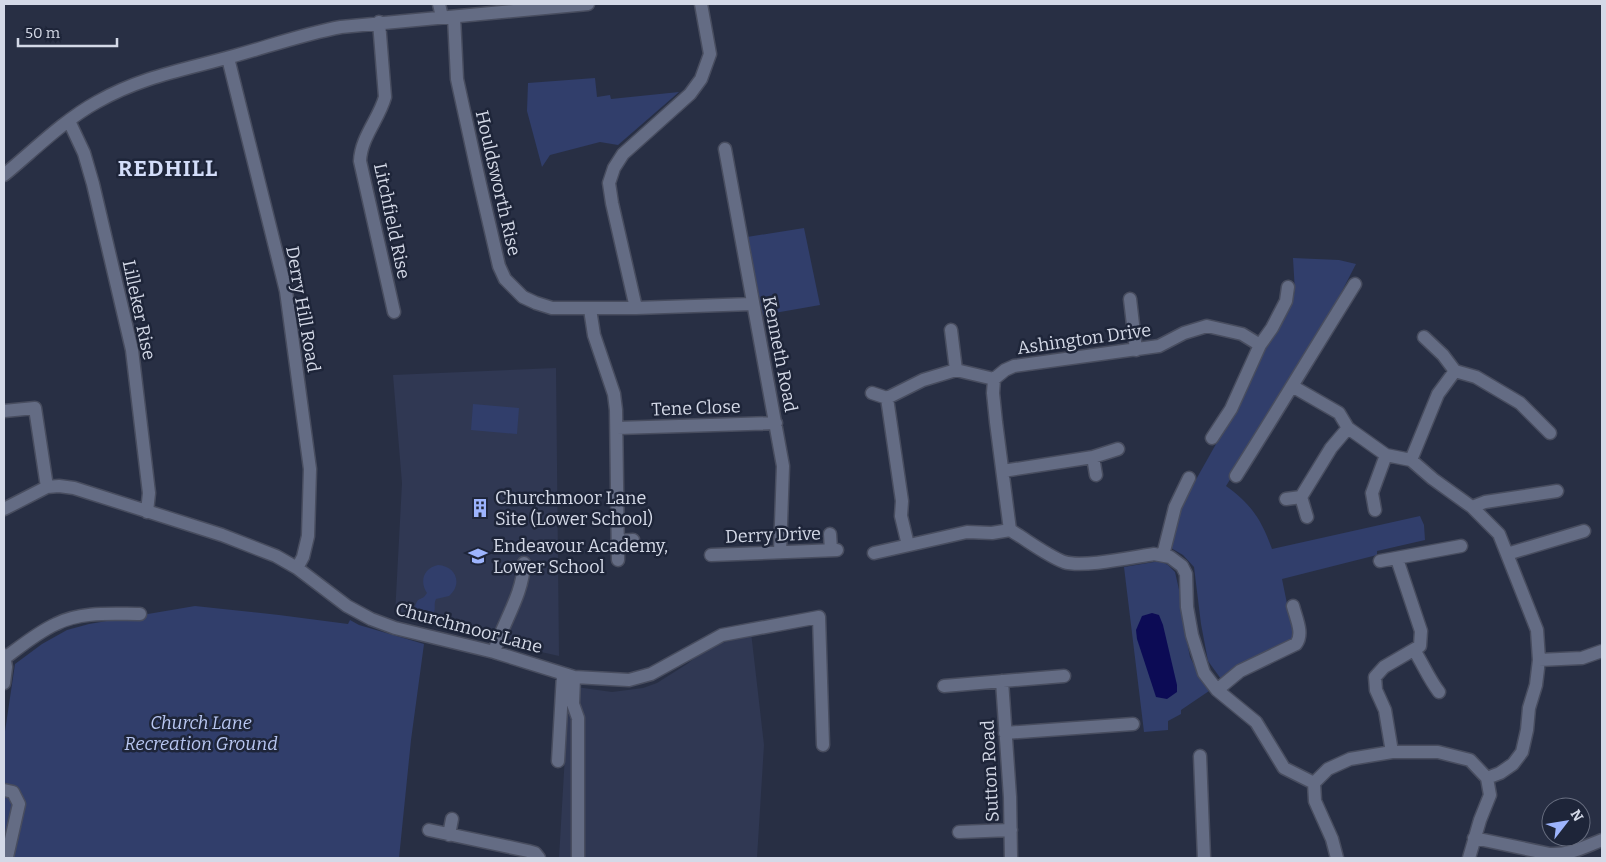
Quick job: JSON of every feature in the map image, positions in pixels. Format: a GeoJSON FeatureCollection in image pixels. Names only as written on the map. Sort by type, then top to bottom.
{"type":"FeatureCollection","features":[{"type":"Feature","properties":{"kind":"street","name":"Houldsworth Rise"},"geometry":{"type":"LineString","coordinates":[[439,4],[448,17],[457,79],[499,266],[509,284],[523,297],[552,308],[590,309],[752,304]]}},
{"type":"Feature","properties":{"kind":"street"},"geometry":{"type":"LineString","coordinates":[[4,175],[69,121],[94,103],[123,88],[160,75],[228,58],[310,33],[341,27],[378,22],[588,4]]}},
{"type":"Feature","properties":{"kind":"street"},"geometry":{"type":"LineString","coordinates":[[636,308],[609,183],[614,168],[623,154],[690,94],[702,79],[710,54],[701,4]]}},
{"type":"Feature","properties":{"kind":"street","name":"Litchfield Rise"},"geometry":{"type":"LineString","coordinates":[[378,22],[385,97],[382,108],[363,143],[360,151],[360,161],[394,312]]}},
{"type":"Feature","properties":{"kind":"street","name":"Derry Hill Road"},"geometry":{"type":"LineString","coordinates":[[228,58],[286,292],[310,469],[308,536],[303,557],[297,568]]}},
{"type":"Feature","properties":{"kind":"street","name":"Lilleker Rise"},"geometry":{"type":"LineString","coordinates":[[69,121],[84,153],[93,184],[132,350],[149,493],[147,512]]}},
{"type":"Feature","properties":{"kind":"street","name":"Kenneth Road"},"geometry":{"type":"LineString","coordinates":[[725,149],[721,163],[776,423],[782,466],[780,552]]}},
{"type":"Feature","properties":{"kind":"street"},"geometry":{"type":"LineString","coordinates":[[1236,476],[1355,284]]}},
{"type":"Feature","properties":{"kind":"street"},"geometry":{"type":"LineString","coordinates":[[1212,438],[1231,409],[1260,345],[1272,328],[1286,301],[1288,287]]}},
{"type":"Feature","properties":{"kind":"street"},"geometry":{"type":"LineString","coordinates":[[1130,299],[1136,350]]}},
{"type":"Feature","properties":{"kind":"street"},"geometry":{"type":"LineString","coordinates":[[590,309],[594,335],[614,394],[618,560]]}},
{"type":"Feature","properties":{"kind":"street","name":"Ashington Drive"},"geometry":{"type":"LineString","coordinates":[[994,379],[1005,370],[1026,363],[1160,346],[1184,333],[1207,326],[1242,334],[1260,345]]}},
{"type":"Feature","properties":{"kind":"street"},"geometry":{"type":"LineString","coordinates":[[951,330],[956,370]]}},
{"type":"Feature","properties":{"kind":"street"},"geometry":{"type":"LineString","coordinates":[[1424,337],[1443,355],[1455,372],[1476,377],[1520,402],[1550,433]]}},
{"type":"Feature","properties":{"kind":"street"},"geometry":{"type":"LineString","coordinates":[[872,393],[887,398],[923,380],[956,370],[994,379],[992,392],[1010,530]]}},
{"type":"Feature","properties":{"kind":"street"},"geometry":{"type":"LineString","coordinates":[[1412,460],[1438,394],[1455,372]]}},
{"type":"Feature","properties":{"kind":"street"},"geometry":{"type":"LineString","coordinates":[[1292,386],[1339,413],[1348,428],[1386,456],[1412,460],[1433,479],[1472,507],[1499,534],[1537,630],[1539,660],[1522,752],[1513,764],[1500,773],[1488,778]]}},
{"type":"Feature","properties":{"kind":"street"},"geometry":{"type":"LineString","coordinates":[[887,398],[902,501],[901,516],[908,545]]}},
{"type":"Feature","properties":{"kind":"street"},"geometry":{"type":"LineString","coordinates":[[4,412],[35,408],[47,488]]}},
{"type":"Feature","properties":{"kind":"street","name":"Tene Close"},"geometry":{"type":"LineString","coordinates":[[616,428],[776,423]]}},
{"type":"Feature","properties":{"kind":"street"},"geometry":{"type":"LineString","coordinates":[[1286,499],[1301,496],[1331,448],[1348,428]]}},
{"type":"Feature","properties":{"kind":"street"},"geometry":{"type":"LineString","coordinates":[[1003,471],[1093,457],[1118,449]]}},
{"type":"Feature","properties":{"kind":"street"},"geometry":{"type":"LineString","coordinates":[[1375,510],[1372,493],[1386,456]]}},
{"type":"Feature","properties":{"kind":"street"},"geometry":{"type":"LineString","coordinates":[[1093,457],[1096,475]]}},
{"type":"Feature","properties":{"kind":"street"},"geometry":{"type":"LineString","coordinates":[[1163,555],[1175,507],[1189,478]]}},
{"type":"Feature","properties":{"kind":"street","name":"Churchmoor Lane"},"geometry":{"type":"LineString","coordinates":[[4,509],[47,488],[59,486],[74,488],[237,540],[276,556],[297,568],[347,606],[371,619],[396,628],[494,652],[568,676],[629,680],[651,674],[722,635],[819,617],[823,745]]}},
{"type":"Feature","properties":{"kind":"street"},"geometry":{"type":"LineString","coordinates":[[1472,507],[1485,502],[1557,491]]}},
{"type":"Feature","properties":{"kind":"street"},"geometry":{"type":"LineString","coordinates":[[1301,496],[1307,517]]}},
{"type":"Feature","properties":{"kind":"street"},"geometry":{"type":"LineString","coordinates":[[874,553],[967,532],[992,533],[1010,530],[1066,562],[1096,563],[1154,554],[1163,555],[1177,561],[1186,574],[1187,607],[1197,654],[1204,673],[1217,690],[1256,722],[1284,768],[1314,783]]}},
{"type":"Feature","properties":{"kind":"street"},"geometry":{"type":"LineString","coordinates":[[1507,554],[1584,531]]}},
{"type":"Feature","properties":{"kind":"street","name":"Derry Drive"},"geometry":{"type":"LineString","coordinates":[[721,541],[716,554],[834,550],[830,534]]}},
{"type":"Feature","properties":{"kind":"street"},"geometry":{"type":"LineString","coordinates":[[618,541],[633,540]]}},
{"type":"Feature","properties":{"kind":"street"},"geometry":{"type":"LineString","coordinates":[[1380,561],[1461,546]]}},
{"type":"Feature","properties":{"kind":"street"},"geometry":{"type":"LineString","coordinates":[[1392,752],[1385,710],[1376,690],[1375,677],[1384,667],[1420,646],[1421,631],[1397,559]]}},
{"type":"Feature","properties":{"kind":"street"},"geometry":{"type":"LineString","coordinates":[[494,652],[524,576],[524,563]]}},
{"type":"Feature","properties":{"kind":"street"},"geometry":{"type":"LineString","coordinates":[[1217,690],[1240,671],[1296,644],[1299,640],[1299,629],[1293,606]]}},
{"type":"Feature","properties":{"kind":"street"},"geometry":{"type":"LineString","coordinates":[[4,683],[6,667],[4,656],[56,623],[75,617],[106,614],[140,614]]}},
{"type":"Feature","properties":{"kind":"street"},"geometry":{"type":"LineString","coordinates":[[1414,650],[1423,663],[1429,679],[1439,692]]}},
{"type":"Feature","properties":{"kind":"street"},"geometry":{"type":"LineString","coordinates":[[1539,660],[1582,658],[1602,651]]}},
{"type":"Feature","properties":{"kind":"street"},"geometry":{"type":"LineString","coordinates":[[558,761],[568,676]]}},
{"type":"Feature","properties":{"kind":"street"},"geometry":{"type":"LineString","coordinates":[[568,676],[573,704],[578,718],[578,858]]}},
{"type":"Feature","properties":{"kind":"street"},"geometry":{"type":"LineString","coordinates":[[944,686],[1064,676]]}},
{"type":"Feature","properties":{"kind":"street","name":"Sutton Road"},"geometry":{"type":"LineString","coordinates":[[1002,681],[1011,858]]}},
{"type":"Feature","properties":{"kind":"street"},"geometry":{"type":"LineString","coordinates":[[1005,733],[1133,724]]}},
{"type":"Feature","properties":{"kind":"street"},"geometry":{"type":"LineString","coordinates":[[1337,858],[1332,839],[1315,801],[1314,783],[1328,768],[1350,759],[1392,752],[1438,752],[1470,760],[1488,778],[1490,795],[1474,838],[1469,858]]}},
{"type":"Feature","properties":{"kind":"street"},"geometry":{"type":"LineString","coordinates":[[1200,756],[1194,770],[1204,858]]}},
{"type":"Feature","properties":{"kind":"street"},"geometry":{"type":"LineString","coordinates":[[4,790],[13,792],[19,804],[7,857]]}},
{"type":"Feature","properties":{"kind":"street"},"geometry":{"type":"LineString","coordinates":[[449,835],[452,820]]}},
{"type":"Feature","properties":{"kind":"street"},"geometry":{"type":"LineString","coordinates":[[428,830],[528,851],[535,853],[539,858]]}},
{"type":"Feature","properties":{"kind":"street"},"geometry":{"type":"LineString","coordinates":[[959,832],[1011,830]]}},
{"type":"Feature","properties":{"kind":"street"},"geometry":{"type":"LineString","coordinates":[[1474,838],[1550,854],[1576,851],[1602,840]]}},
{"type":"Feature","properties":{"kind":"shaded area","name":"Endeavour Academy, Lower School"},"geometry":{"type":"Polygon","coordinates":[[[556,368],[559,656],[395,615],[402,483],[393,375],[556,368]]]}},
{"type":"Feature","properties":{"kind":"shaded area"},"geometry":{"type":"Polygon","coordinates":[[[1152,613],[1159,615],[1163,625],[1177,685],[1177,692],[1167,699],[1156,697],[1137,639],[1136,630],[1142,616],[1152,613]]]}},
{"type":"Feature","properties":{"kind":"shaded area"},"geometry":{"type":"Polygon","coordinates":[[[751,632],[764,745],[757,858],[559,858],[569,686],[612,692],[643,688],[657,683],[687,664],[715,642],[751,632]]]}},
{"type":"Feature","properties":{"kind":"green space"},"geometry":{"type":"Polygon","coordinates":[[[595,78],[597,97],[610,95],[611,99],[679,92],[618,145],[600,142],[550,155],[542,167],[527,111],[528,83],[595,78]]]}},
{"type":"Feature","properties":{"kind":"green space"},"geometry":{"type":"Polygon","coordinates":[[[804,228],[820,305],[763,315],[747,237],[804,228]]]}},
{"type":"Feature","properties":{"kind":"green space"},"geometry":{"type":"Polygon","coordinates":[[[1293,258],[1339,260],[1356,264],[1314,345],[1226,486],[1255,513],[1272,549],[1420,516],[1424,525],[1425,540],[1377,551],[1377,555],[1282,579],[1294,638],[1221,679],[1208,661],[1194,567],[1183,555],[1171,548],[1180,508],[1225,428],[1295,292],[1293,258]]]}},
{"type":"Feature","properties":{"kind":"green space"},"geometry":{"type":"Polygon","coordinates":[[[473,404],[519,408],[517,434],[471,430],[473,404]]]}},
{"type":"Feature","properties":{"kind":"green space"},"geometry":{"type":"Polygon","coordinates":[[[1160,561],[1168,565],[1175,572],[1190,657],[1209,691],[1181,710],[1181,714],[1168,721],[1168,730],[1144,732],[1124,567],[1160,561]]]}},
{"type":"Feature","properties":{"kind":"green space"},"geometry":{"type":"Polygon","coordinates":[[[438,565],[444,566],[453,572],[456,576],[456,586],[449,596],[436,599],[432,616],[422,618],[417,614],[415,608],[418,600],[427,593],[423,584],[424,576],[429,569],[438,565]]]}},
{"type":"Feature","properties":{"kind":"green space","name":"Church Lane Recreation Ground"},"geometry":{"type":"Polygon","coordinates":[[[195,606],[348,624],[350,620],[359,625],[424,644],[411,740],[399,858],[4,858],[4,738],[15,664],[42,644],[67,630],[89,624],[195,606]]]}},
{"type":"Feature","properties":{"kind":"place","name":"Churchmoor Lane Site (Lower School)"},"geometry":{"type":"Point","coordinates":[480,508]}},
{"type":"Feature","properties":{"kind":"place","name":"Endeavour Academy, Lower School"},"geometry":{"type":"Point","coordinates":[478,556]}},
{"type":"Feature","properties":{"kind":"district","name":"REDHILL"},"geometry":{"type":"Point","coordinates":[168,168]}}]}
